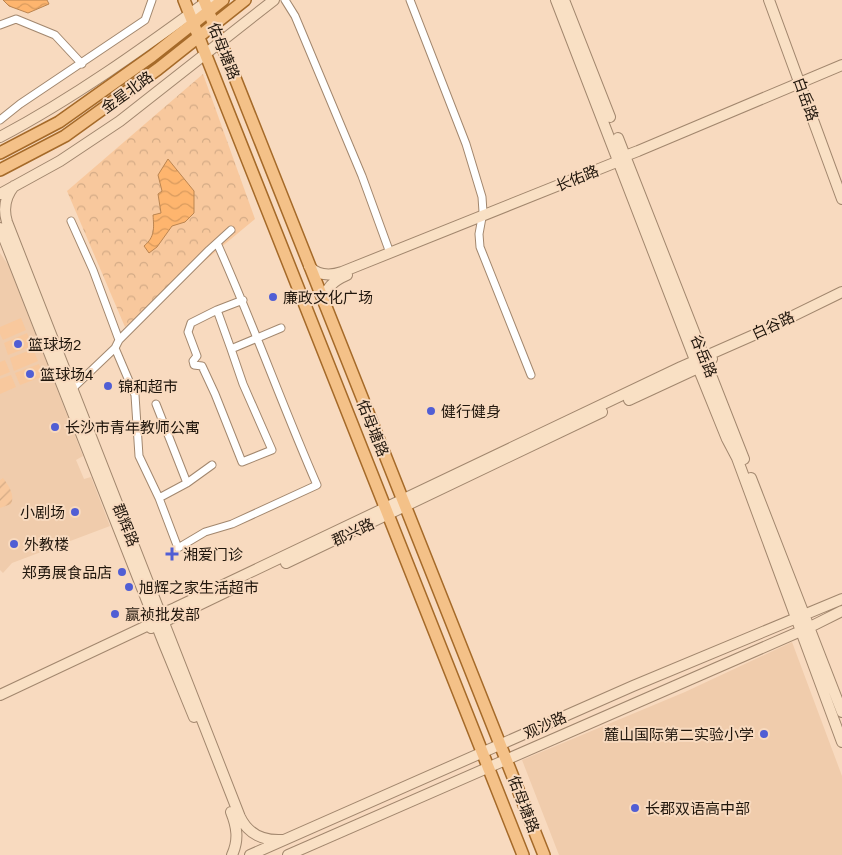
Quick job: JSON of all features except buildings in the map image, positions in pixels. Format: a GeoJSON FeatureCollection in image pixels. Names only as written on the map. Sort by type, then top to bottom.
{"type":"FeatureCollection","features":[{"type":"Feature","properties":{"kind":"main road","name":"佑母塘路"},"geometry":{"type":"LineString","coordinates":[[184,0],[523,855]]}},
{"type":"Feature","properties":{"kind":"main road","name":"金星北路"},"geometry":{"type":"LineString","coordinates":[[0,153],[59,122],[152,56],[207,4],[223,0]]}},
{"type":"Feature","properties":{"kind":"main road","name":"金星北路"},"geometry":{"type":"LineString","coordinates":[[0,170],[65,136],[158,69],[245,0]]}},
{"type":"Feature","properties":{"kind":"main road"},"geometry":{"type":"LineString","coordinates":[[0,194],[60,161],[104,132],[274,0]]}},
{"type":"Feature","properties":{"kind":"main road"},"geometry":{"type":"LineString","coordinates":[[556,0],[623,161]]}},
{"type":"Feature","properties":{"kind":"main road","name":"谷岳路"},"geometry":{"type":"LineString","coordinates":[[564,0],[623,161],[805,629],[842,712]]}},
{"type":"Feature","properties":{"kind":"main road","name":"白岳路"},"geometry":{"type":"LineString","coordinates":[[771,0],[842,188]]}},
{"type":"Feature","properties":{"kind":"main road","name":"佑母塘路"},"geometry":{"type":"LineString","coordinates":[[207,4],[309,266],[544,855]]}},
{"type":"Feature","properties":{"kind":"main road"},"geometry":{"type":"LineString","coordinates":[[0,137],[36,118],[191,19]]}},
{"type":"Feature","properties":{"kind":"main road","name":"长佑路"},"geometry":{"type":"LineString","coordinates":[[324,303],[328,289],[340,278],[623,161],[842,65]]}},
{"type":"Feature","properties":{"kind":"main road","name":"长佑路"},"geometry":{"type":"LineString","coordinates":[[802,84],[842,69]]}},
{"type":"Feature","properties":{"kind":"main road","name":"白岳路"},"geometry":{"type":"LineString","coordinates":[[802,84],[842,199]]}},
{"type":"Feature","properties":{"kind":"main road","name":"郡辉路"},"geometry":{"type":"LineString","coordinates":[[14,186],[5,203],[6,222],[72,389],[234,820],[237,837],[232,855]]}},
{"type":"Feature","properties":{"kind":"main road","name":"长佑路"},"geometry":{"type":"LineString","coordinates":[[309,266],[318,273],[333,274],[482,219]]}},
{"type":"Feature","properties":{"kind":"main road","name":"郡辉路"},"geometry":{"type":"LineString","coordinates":[[0,228],[242,822],[258,836],[270,840],[282,840]]}},
{"type":"Feature","properties":{"kind":"main road","name":"白谷路"},"geometry":{"type":"LineString","coordinates":[[701,362],[842,292]]}},
{"type":"Feature","properties":{"kind":"main road","name":"白谷路"},"geometry":{"type":"LineString","coordinates":[[701,362],[842,298]]}},
{"type":"Feature","properties":{"kind":"main road","name":"郡兴路"},"geometry":{"type":"LineString","coordinates":[[0,695],[701,362]]}},
{"type":"Feature","properties":{"kind":"main road","name":"观沙路"},"geometry":{"type":"LineString","coordinates":[[250,855],[500,744],[842,599]]}},
{"type":"Feature","properties":{"kind":"main road","name":"观沙路"},"geometry":{"type":"LineString","coordinates":[[288,855],[805,629],[842,611]]}},
{"type":"Feature","properties":{"kind":"main road","name":"郡兴路"},"geometry":{"type":"LineString","coordinates":[[0,701],[159,621]]}},
{"type":"Feature","properties":{"kind":"main road"},"geometry":{"type":"LineString","coordinates":[[805,629],[842,742]]}},
{"type":"Feature","properties":{"kind":"street"},"geometry":{"type":"LineString","coordinates":[[0,120],[20,104],[145,20],[152,0]]}},
{"type":"Feature","properties":{"kind":"street"},"geometry":{"type":"LineString","coordinates":[[285,0],[295,16],[362,176],[390,253]]}},
{"type":"Feature","properties":{"kind":"street"},"geometry":{"type":"LineString","coordinates":[[410,0],[466,144],[482,198],[482,219],[479,234],[480,247],[530,375]]}},
{"type":"Feature","properties":{"kind":"street"},"geometry":{"type":"LineString","coordinates":[[0,25],[16,19],[55,35],[82,64]]}},
{"type":"Feature","properties":{"kind":"street"},"geometry":{"type":"LineString","coordinates":[[71,221],[93,270],[119,340]]}},
{"type":"Feature","properties":{"kind":"street"},"geometry":{"type":"LineString","coordinates":[[72,389],[231,230]]}},
{"type":"Feature","properties":{"kind":"street"},"geometry":{"type":"LineString","coordinates":[[115,348],[135,395],[140,456],[159,498],[178,548],[205,532],[240,520],[317,485],[243,300],[217,243]]}},
{"type":"Feature","properties":{"kind":"street"},"geometry":{"type":"LineString","coordinates":[[217,310],[243,384],[272,450],[242,462],[202,366],[194,365],[193,361],[197,356],[188,332],[191,323],[217,310],[243,300]]}},
{"type":"Feature","properties":{"kind":"street"},"geometry":{"type":"LineString","coordinates":[[231,349],[281,328]]}},
{"type":"Feature","properties":{"kind":"street"},"geometry":{"type":"LineString","coordinates":[[156,404],[187,482]]}},
{"type":"Feature","properties":{"kind":"street"},"geometry":{"type":"LineString","coordinates":[[159,498],[212,465]]}},
{"type":"Feature","properties":{"kind":"shaded area"},"geometry":{"type":"Polygon","coordinates":[[[0,253],[9,266],[83,456],[76,460],[84,479],[91,477],[110,526],[12,563],[3,573],[0,570],[0,253]]]}},
{"type":"Feature","properties":{"kind":"shaded area"},"geometry":{"type":"Polygon","coordinates":[[[792,642],[842,776],[842,855],[559,855],[522,760],[685,692],[792,642]]]}},
{"type":"Feature","properties":{"kind":"green space"},"geometry":{"type":"Polygon","coordinates":[[[203,74],[255,219],[125,327],[67,191],[203,74]]]}},
{"type":"Feature","properties":{"kind":"green space"},"geometry":{"type":"Polygon","coordinates":[[[21,318],[26,330],[3,340],[0,334],[0,327],[21,318]]]}},
{"type":"Feature","properties":{"kind":"green space","name":"篮球场2"},"geometry":{"type":"Polygon","coordinates":[[[27,333],[32,346],[8,355],[4,343],[27,333]]]}},
{"type":"Feature","properties":{"kind":"green space"},"geometry":{"type":"Polygon","coordinates":[[[33,349],[38,361],[14,371],[10,358],[33,349]]]}},
{"type":"Feature","properties":{"kind":"green space"},"geometry":{"type":"Polygon","coordinates":[[[5,360],[10,372],[0,376],[0,362],[5,360]]]}},
{"type":"Feature","properties":{"kind":"green space","name":"篮球场4"},"geometry":{"type":"Polygon","coordinates":[[[39,364],[44,376],[20,385],[15,373],[39,364]]]}},
{"type":"Feature","properties":{"kind":"green space"},"geometry":{"type":"Polygon","coordinates":[[[11,375],[16,387],[0,394],[0,379],[11,375]]]}},
{"type":"Feature","properties":{"kind":"green space"},"geometry":{"type":"Polygon","coordinates":[[[3,478],[11,491],[12,501],[11,504],[0,508],[0,480],[3,478]]]}},
{"type":"Feature","properties":{"kind":"water"},"geometry":{"type":"Polygon","coordinates":[[[3,0],[47,0],[49,4],[28,13],[9,6],[3,0]]]}},
{"type":"Feature","properties":{"kind":"water"},"geometry":{"type":"Polygon","coordinates":[[[168,159],[194,191],[194,213],[185,222],[172,226],[157,247],[149,253],[144,246],[152,236],[153,215],[161,213],[158,194],[162,191],[158,175],[168,159]]]}},
{"type":"Feature","properties":{"kind":"place","name":"廉政文化广场"},"geometry":{"type":"Point","coordinates":[273,297]}},
{"type":"Feature","properties":{"kind":"place","name":"篮球场2"},"geometry":{"type":"Point","coordinates":[18,344]}},
{"type":"Feature","properties":{"kind":"place","name":"篮球场4"},"geometry":{"type":"Point","coordinates":[30,374]}},
{"type":"Feature","properties":{"kind":"place","name":"锦和超市"},"geometry":{"type":"Point","coordinates":[108,386]}},
{"type":"Feature","properties":{"kind":"place","name":"健行健身"},"geometry":{"type":"Point","coordinates":[431,411]}},
{"type":"Feature","properties":{"kind":"place","name":"长沙市青年教师公寓"},"geometry":{"type":"Point","coordinates":[55,427]}},
{"type":"Feature","properties":{"kind":"place","name":"小剧场"},"geometry":{"type":"Point","coordinates":[75,512]}},
{"type":"Feature","properties":{"kind":"place","name":"外教楼"},"geometry":{"type":"Point","coordinates":[14,544]}},
{"type":"Feature","properties":{"kind":"place","name":"湘爱门诊"},"geometry":{"type":"Point","coordinates":[172,554]}},
{"type":"Feature","properties":{"kind":"place","name":"郑勇展食品店"},"geometry":{"type":"Point","coordinates":[122,572]}},
{"type":"Feature","properties":{"kind":"place","name":"旭辉之家生活超市"},"geometry":{"type":"Point","coordinates":[129,587]}},
{"type":"Feature","properties":{"kind":"place","name":"赢祯批发部"},"geometry":{"type":"Point","coordinates":[115,614]}},
{"type":"Feature","properties":{"kind":"place","name":"麓山国际第二实验小学"},"geometry":{"type":"Point","coordinates":[764,734]}},
{"type":"Feature","properties":{"kind":"place","name":"长郡双语高中部"},"geometry":{"type":"Point","coordinates":[635,808]}}]}
